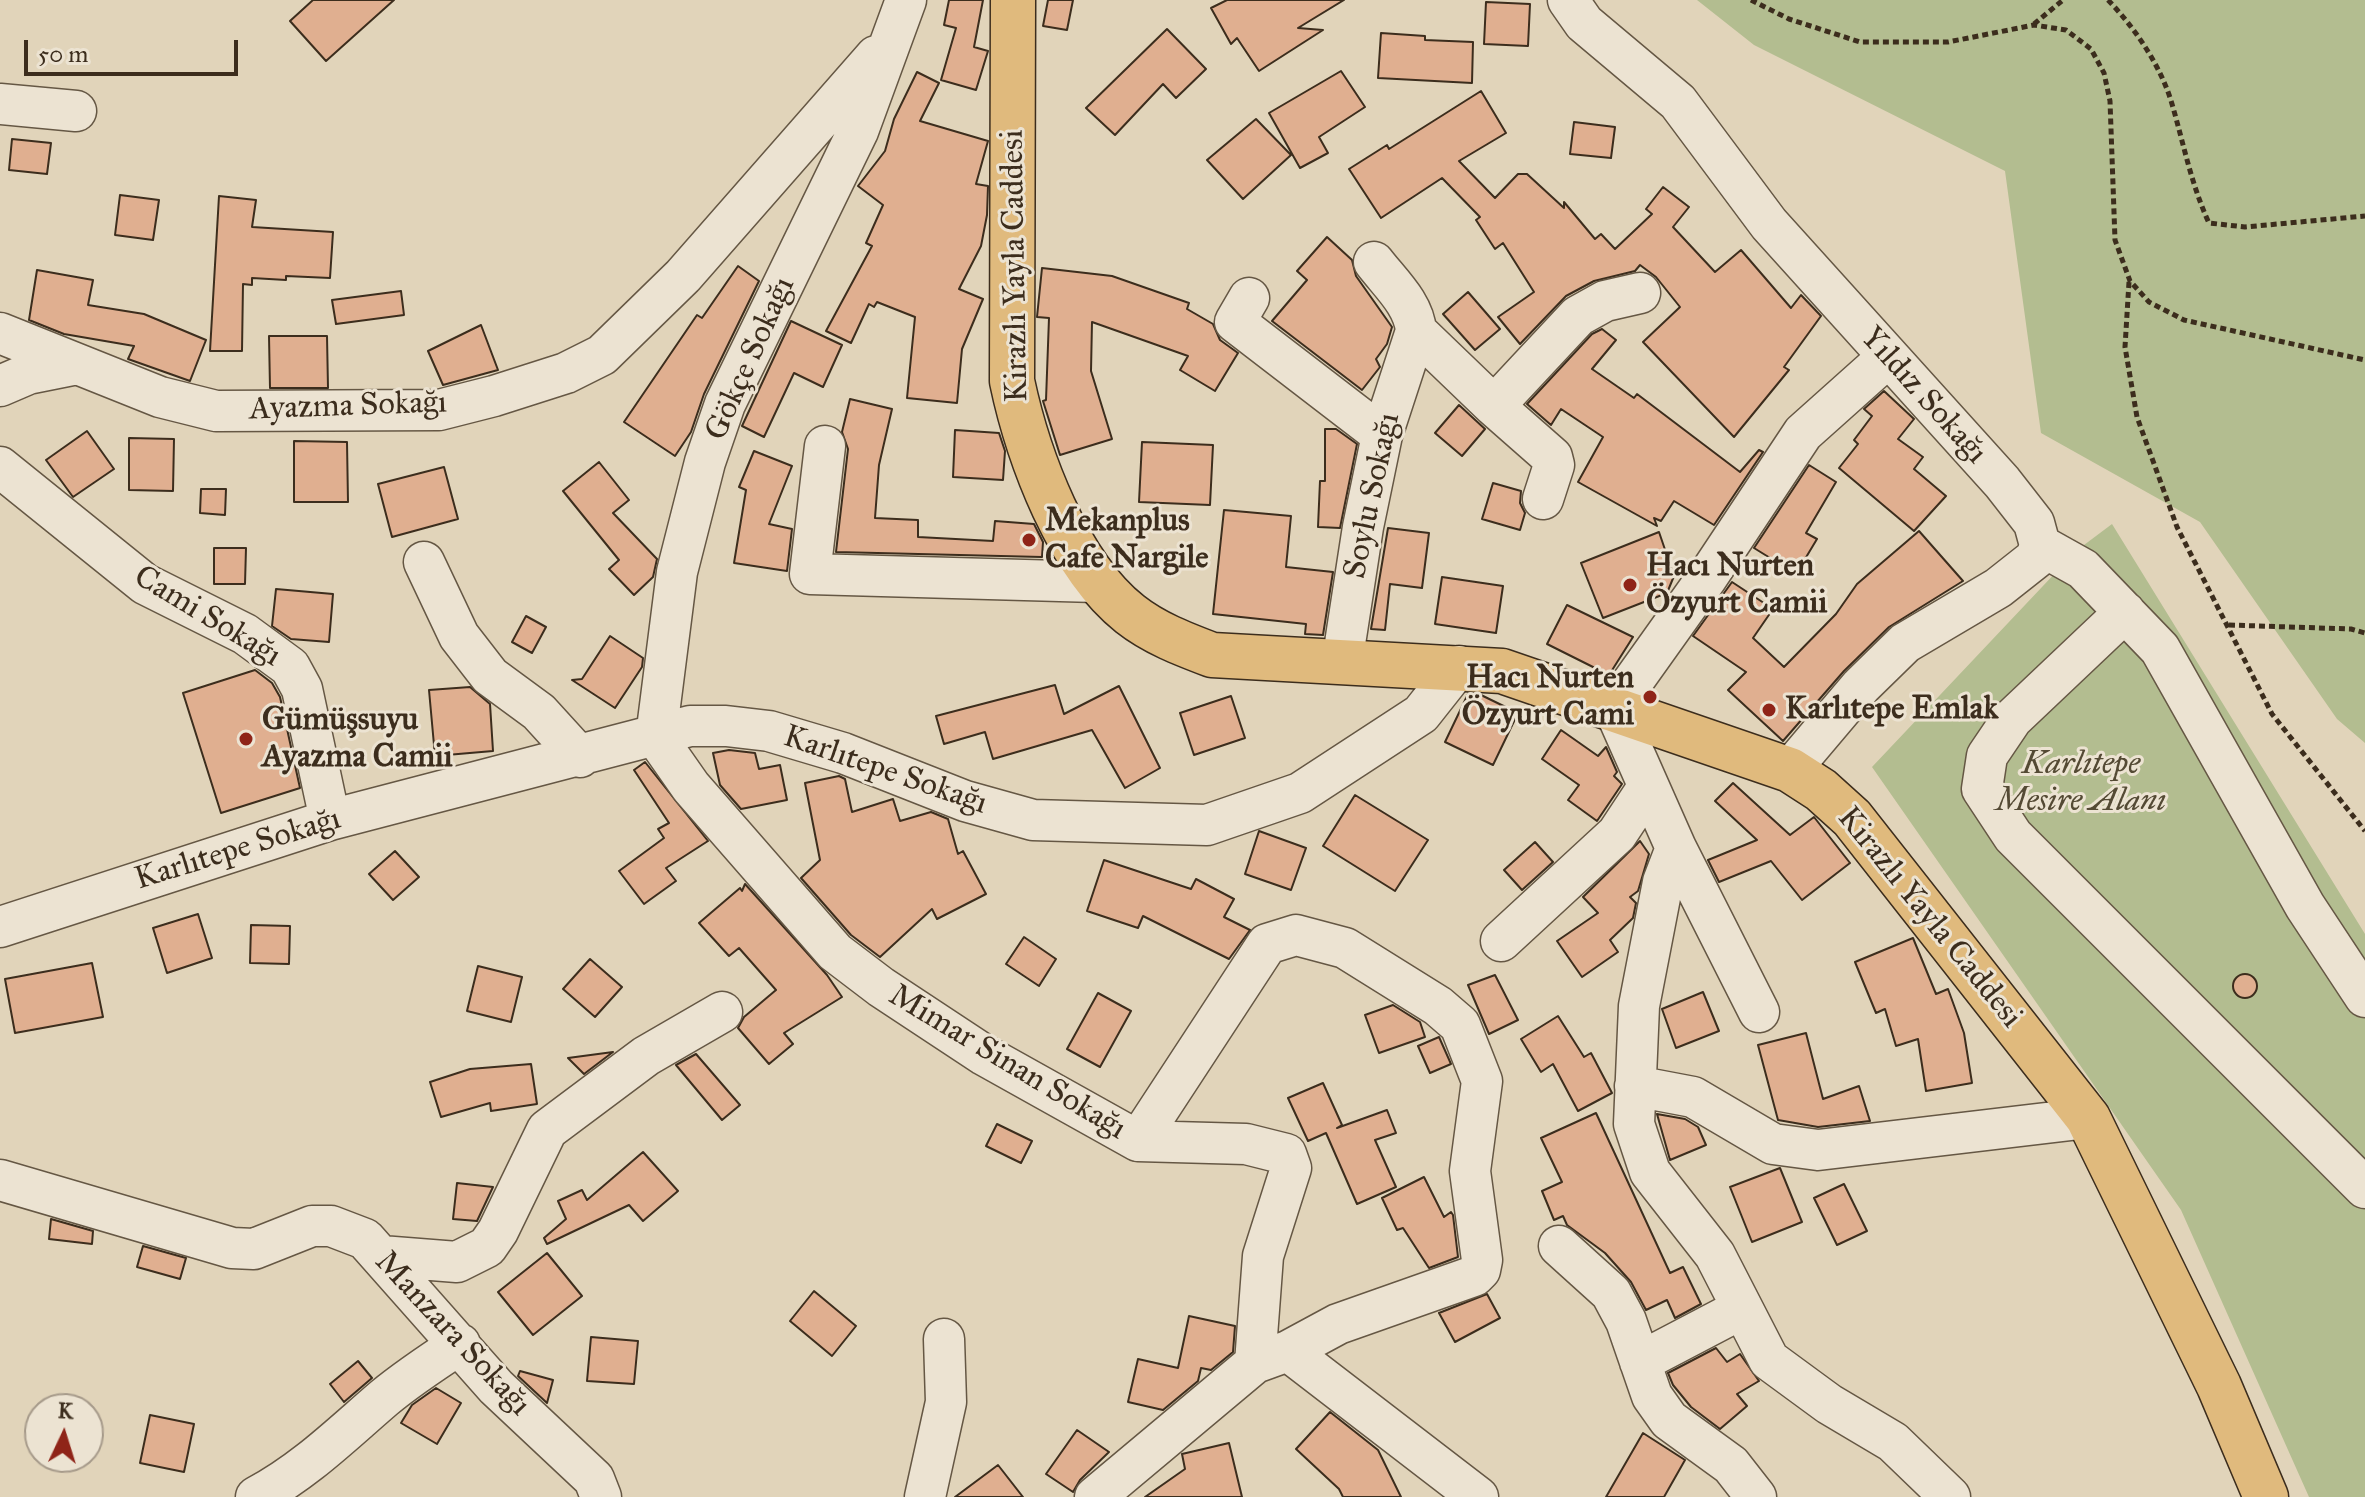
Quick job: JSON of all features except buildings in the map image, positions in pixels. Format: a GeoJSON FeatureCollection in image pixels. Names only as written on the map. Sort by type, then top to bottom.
{"type":"FeatureCollection","features":[{"type":"Feature","properties":{"kind":"main road","name":"Kirazlı Yayla Caddesi"},"geometry":{"type":"LineString","coordinates":[[1013,0],[1012,381],[1023,434],[1060,515],[1096,582],[1131,614],[1171,639],[1212,655],[1459,666],[1502,671],[1790,770],[1821,790],[1852,818],[2088,1118],[2219,1386],[2266,1497]]}},
{"type":"Feature","properties":{"kind":"street","name":"Yıldız Sokağı"},"geometry":{"type":"LineString","coordinates":[[1568,0],[1584,23],[1678,102],[1769,224],[2002,482],[2034,523],[2040,545]]}},
{"type":"Feature","properties":{"kind":"street","name":"Ayazma Sokağı"},"geometry":{"type":"LineString","coordinates":[[0,333],[160,397],[216,411],[439,410],[566,373],[602,355],[683,276],[901,16]]}},
{"type":"Feature","properties":{"kind":"street","name":"Gökçe Sokağı"},"geometry":{"type":"LineString","coordinates":[[656,737],[677,572],[705,462],[725,404],[858,131],[901,16]]}},
{"type":"Feature","properties":{"kind":"street"},"geometry":{"type":"LineString","coordinates":[[0,104],[76,111]]}},
{"type":"Feature","properties":{"kind":"street"},"geometry":{"type":"LineString","coordinates":[[1374,262],[1408,306],[1416,331],[1552,457],[1554,465],[1543,499]]}},
{"type":"Feature","properties":{"kind":"street"},"geometry":{"type":"LineString","coordinates":[[1494,406],[1578,316],[1605,301],[1640,293]]}},
{"type":"Feature","properties":{"kind":"street"},"geometry":{"type":"LineString","coordinates":[[1249,298],[1235,322],[1382,435]]}},
{"type":"Feature","properties":{"kind":"street","name":"Soylu Sokağı"},"geometry":{"type":"LineString","coordinates":[[1342,663],[1363,527],[1382,435],[1416,331]]}},
{"type":"Feature","properties":{"kind":"street"},"geometry":{"type":"LineString","coordinates":[[1759,1012],[1676,848],[1614,708],[1706,579],[1803,433],[1888,357]]}},
{"type":"Feature","properties":{"kind":"street"},"geometry":{"type":"LineString","coordinates":[[0,386],[28,374],[78,364]]}},
{"type":"Feature","properties":{"kind":"street"},"geometry":{"type":"LineString","coordinates":[[825,446],[810,574],[1096,582]]}},
{"type":"Feature","properties":{"kind":"street","name":"Cami Sokağı"},"geometry":{"type":"LineString","coordinates":[[0,467],[145,584],[245,634],[290,667],[302,689],[330,820]]}},
{"type":"Feature","properties":{"kind":"street"},"geometry":{"type":"LineString","coordinates":[[1790,770],[1861,686],[1905,643],[1998,588],[2036,558],[2040,545],[2083,569],[2160,649],[2305,906],[2365,997]]}},
{"type":"Feature","properties":{"kind":"street"},"geometry":{"type":"LineString","coordinates":[[424,562],[459,636],[490,676],[539,712],[580,757]]}},
{"type":"Feature","properties":{"kind":"street"},"geometry":{"type":"LineString","coordinates":[[2125,612],[2012,719],[1987,756],[1982,789],[2013,836],[2365,1188]]}},
{"type":"Feature","properties":{"kind":"street","name":"Karlıtepe Sokağı"},"geometry":{"type":"LineString","coordinates":[[0,927],[330,820],[690,726],[769,731],[843,753],[965,801],[1033,820],[1207,825],[1300,793],[1421,714],[1459,666]]}},
{"type":"Feature","properties":{"kind":"street","name":"Mimar Sinan Sokağı"},"geometry":{"type":"LineString","coordinates":[[656,737],[691,787],[835,952],[881,987],[984,1055],[1138,1141],[1246,1144],[1286,1154],[1291,1168],[1263,1256],[1272,1357]]}},
{"type":"Feature","properties":{"kind":"street"},"geometry":{"type":"LineString","coordinates":[[1501,941],[1617,834],[1648,787]]}},
{"type":"Feature","properties":{"kind":"street"},"geometry":{"type":"LineString","coordinates":[[1676,848],[1663,882],[1639,1006],[1634,1124],[1650,1172],[1715,1255],[1769,1360],[1829,1404],[1893,1442],[1950,1497]]}},
{"type":"Feature","properties":{"kind":"street"},"geometry":{"type":"LineString","coordinates":[[1095,1497],[1272,1357],[1338,1324],[1474,1276],[1480,1270],[1482,1260],[1470,1171],[1482,1081],[1460,1025],[1438,1006],[1345,948],[1296,935],[1267,944],[1138,1141]]}},
{"type":"Feature","properties":{"kind":"street"},"geometry":{"type":"LineString","coordinates":[[381,1256],[457,1262],[487,1247],[498,1231],[547,1130],[646,1056],[722,1012]]}},
{"type":"Feature","properties":{"kind":"street"},"geometry":{"type":"LineString","coordinates":[[1635,1086],[1693,1097],[1773,1144],[1818,1150],[2088,1118]]}},
{"type":"Feature","properties":{"kind":"street","name":"Manzara Sokağı"},"geometry":{"type":"LineString","coordinates":[[0,1180],[232,1248],[254,1249],[312,1226],[331,1226],[365,1239],[496,1387],[594,1479],[601,1497]]}},
{"type":"Feature","properties":{"kind":"street"},"geometry":{"type":"LineString","coordinates":[[1559,1246],[1611,1293],[1626,1321],[1652,1396],[1669,1420],[1731,1465],[1756,1497]]}},
{"type":"Feature","properties":{"kind":"street"},"geometry":{"type":"LineString","coordinates":[[1640,1362],[1741,1309]]}},
{"type":"Feature","properties":{"kind":"street"},"geometry":{"type":"LineString","coordinates":[[925,1497],[946,1402],[944,1339]]}},
{"type":"Feature","properties":{"kind":"street"},"geometry":{"type":"LineString","coordinates":[[256,1497],[287,1481],[345,1435],[384,1398],[460,1344]]}},
{"type":"Feature","properties":{"kind":"street"},"geometry":{"type":"LineString","coordinates":[[1272,1357],[1414,1450],[1478,1497]]}},
{"type":"Feature","properties":{"kind":"street"},"geometry":{"type":"LineString","coordinates":[[1414,1450],[1422,1497]]}},
{"type":"Feature","properties":{"kind":"path"},"geometry":{"type":"LineString","coordinates":[[1751,0],[1789,19],[1860,42],[1948,42],[2034,25],[2066,30],[2091,49],[2104,73],[2110,101],[2115,240],[2130,281],[2149,302],[2184,320],[2365,360]]}},
{"type":"Feature","properties":{"kind":"path"},"geometry":{"type":"LineString","coordinates":[[2034,25],[2063,0]]}},
{"type":"Feature","properties":{"kind":"path"},"geometry":{"type":"LineString","coordinates":[[2108,0],[2134,26],[2171,101],[2192,187],[2209,223],[2245,227],[2365,216]]}},
{"type":"Feature","properties":{"kind":"path"},"geometry":{"type":"LineString","coordinates":[[2130,281],[2125,347],[2137,417],[2177,527],[2272,714],[2365,831]]}},
{"type":"Feature","properties":{"kind":"path"},"geometry":{"type":"LineString","coordinates":[[2229,625],[2351,629],[2365,633]]}},
{"type":"Feature","properties":{"kind":"green space"},"geometry":{"type":"Polygon","coordinates":[[[1697,0],[2365,0],[2365,743],[2337,719],[2200,522],[2041,433],[2005,171],[1754,45],[1697,0]]]}},
{"type":"Feature","properties":{"kind":"green space","name":"Karlıtepe Mesire Alanı"},"geometry":{"type":"Polygon","coordinates":[[[2112,524],[2365,934],[2365,1497],[2309,1497],[2181,1210],[1872,767],[2076,551],[2112,524]]]}},
{"type":"Feature","properties":{"kind":"place","name":"Mekanplus Cafe Nargile"},"geometry":{"type":"Point","coordinates":[1029,540]}},
{"type":"Feature","properties":{"kind":"place","name":"Hacı Nurten Özyurt Camii"},"geometry":{"type":"Point","coordinates":[1630,585]}},
{"type":"Feature","properties":{"kind":"place","name":"Hacı Nurten Özyurt Cami"},"geometry":{"type":"Point","coordinates":[1650,697]}},
{"type":"Feature","properties":{"kind":"place","name":"Karlıtepe Emlak"},"geometry":{"type":"Point","coordinates":[1769,710]}},
{"type":"Feature","properties":{"kind":"place","name":"Gümüşsuyu Ayazma Camii"},"geometry":{"type":"Point","coordinates":[246,739]}}]}
